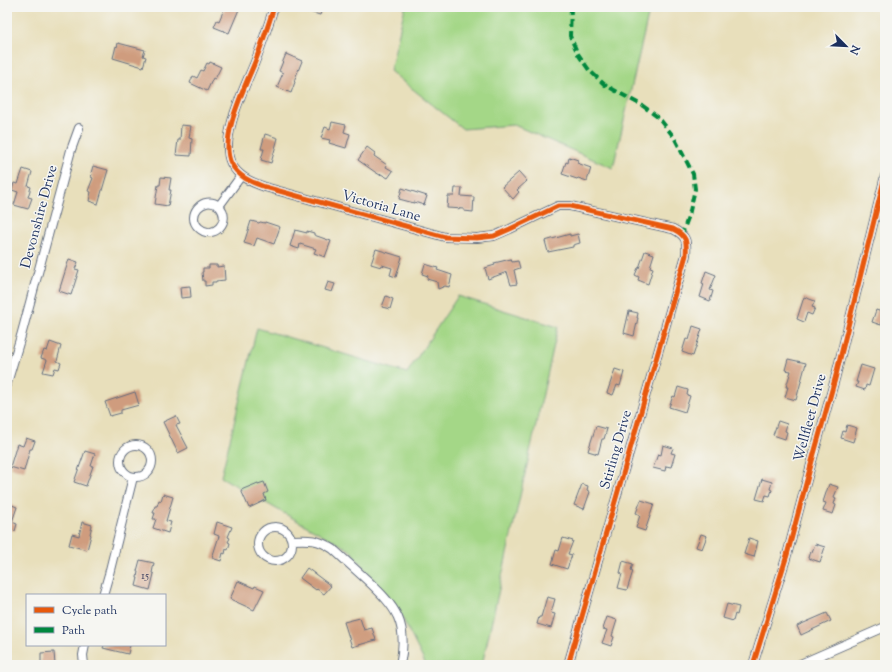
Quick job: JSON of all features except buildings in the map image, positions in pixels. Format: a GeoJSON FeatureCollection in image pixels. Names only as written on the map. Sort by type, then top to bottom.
{"type":"FeatureCollection","features":[{"type":"Feature","properties":{"kind":"street","name":"Victoria Lane"},"geometry":{"type":"LineString","coordinates":[[274,7],[263,40],[234,114],[229,132],[227,149],[231,163],[241,176],[248,181],[445,237],[477,238],[494,236],[558,206],[570,206],[673,229],[682,234],[686,241]]}},
{"type":"Feature","properties":{"kind":"street","name":"Devonshire Drive"},"geometry":{"type":"LineString","coordinates":[[7,383],[71,150],[79,128]]}},
{"type":"Feature","properties":{"kind":"street"},"geometry":{"type":"LineString","coordinates":[[219,206],[241,176]]}},
{"type":"Feature","properties":{"kind":"street","name":"Wellfleet Drive"},"geometry":{"type":"LineString","coordinates":[[753,665],[787,555],[835,379],[885,176]]}},
{"type":"Feature","properties":{"kind":"street","name":"Stirling Drive"},"geometry":{"type":"LineString","coordinates":[[568,665],[686,255],[686,241]]}},
{"type":"Feature","properties":{"kind":"street"},"geometry":{"type":"LineString","coordinates":[[133,445],[144,447],[149,451],[152,458],[152,465],[149,471],[140,477],[133,477],[122,469],[120,459],[127,448],[133,445]]}},
{"type":"Feature","properties":{"kind":"street"},"geometry":{"type":"LineString","coordinates":[[103,594],[115,553],[133,477]]}},
{"type":"Feature","properties":{"kind":"street"},"geometry":{"type":"LineString","coordinates":[[272,526],[283,528],[289,533],[292,540],[290,551],[286,557],[279,560],[272,561],[265,558],[260,553],[258,546],[260,535],[265,529],[272,526]]}},
{"type":"Feature","properties":{"kind":"street"},"geometry":{"type":"LineString","coordinates":[[292,540],[314,540],[333,549],[383,594],[398,616],[402,629],[404,644],[400,665]]}},
{"type":"Feature","properties":{"kind":"street"},"geometry":{"type":"LineString","coordinates":[[798,665],[885,629]]}},
{"type":"Feature","properties":{"kind":"street"},"geometry":{"type":"LineString","coordinates":[[84,665],[83,656],[85,646]]}},
{"type":"Feature","properties":{"kind":"green space"},"geometry":{"type":"Polygon","coordinates":[[[405,7],[650,7],[613,168],[514,125],[463,129],[390,71],[405,7]]]}},
{"type":"Feature","properties":{"kind":"green space"},"geometry":{"type":"Polygon","coordinates":[[[458,296],[558,327],[482,665],[426,665],[399,611],[350,550],[221,477],[257,328],[407,373],[458,296]]]}},
{"type":"Feature","properties":{"kind":"marked path"},"geometry":{"type":"LineString","coordinates":[[571,7],[570,36],[578,54],[589,70],[605,85],[643,106],[659,118],[674,137],[693,174],[695,189],[689,215],[682,234]]}},
{"type":"Feature","properties":{"kind":"cycle path"},"geometry":{"type":"LineString","coordinates":[[274,7],[258,55],[235,112],[228,140],[228,153],[231,163],[237,172],[245,178],[265,187],[445,237],[477,238],[494,236],[558,206],[570,206],[673,229],[681,234],[685,239],[686,255],[568,665]]}},
{"type":"Feature","properties":{"kind":"cycle path"},"geometry":{"type":"LineString","coordinates":[[753,665],[787,555],[835,379],[885,176]]}}]}
